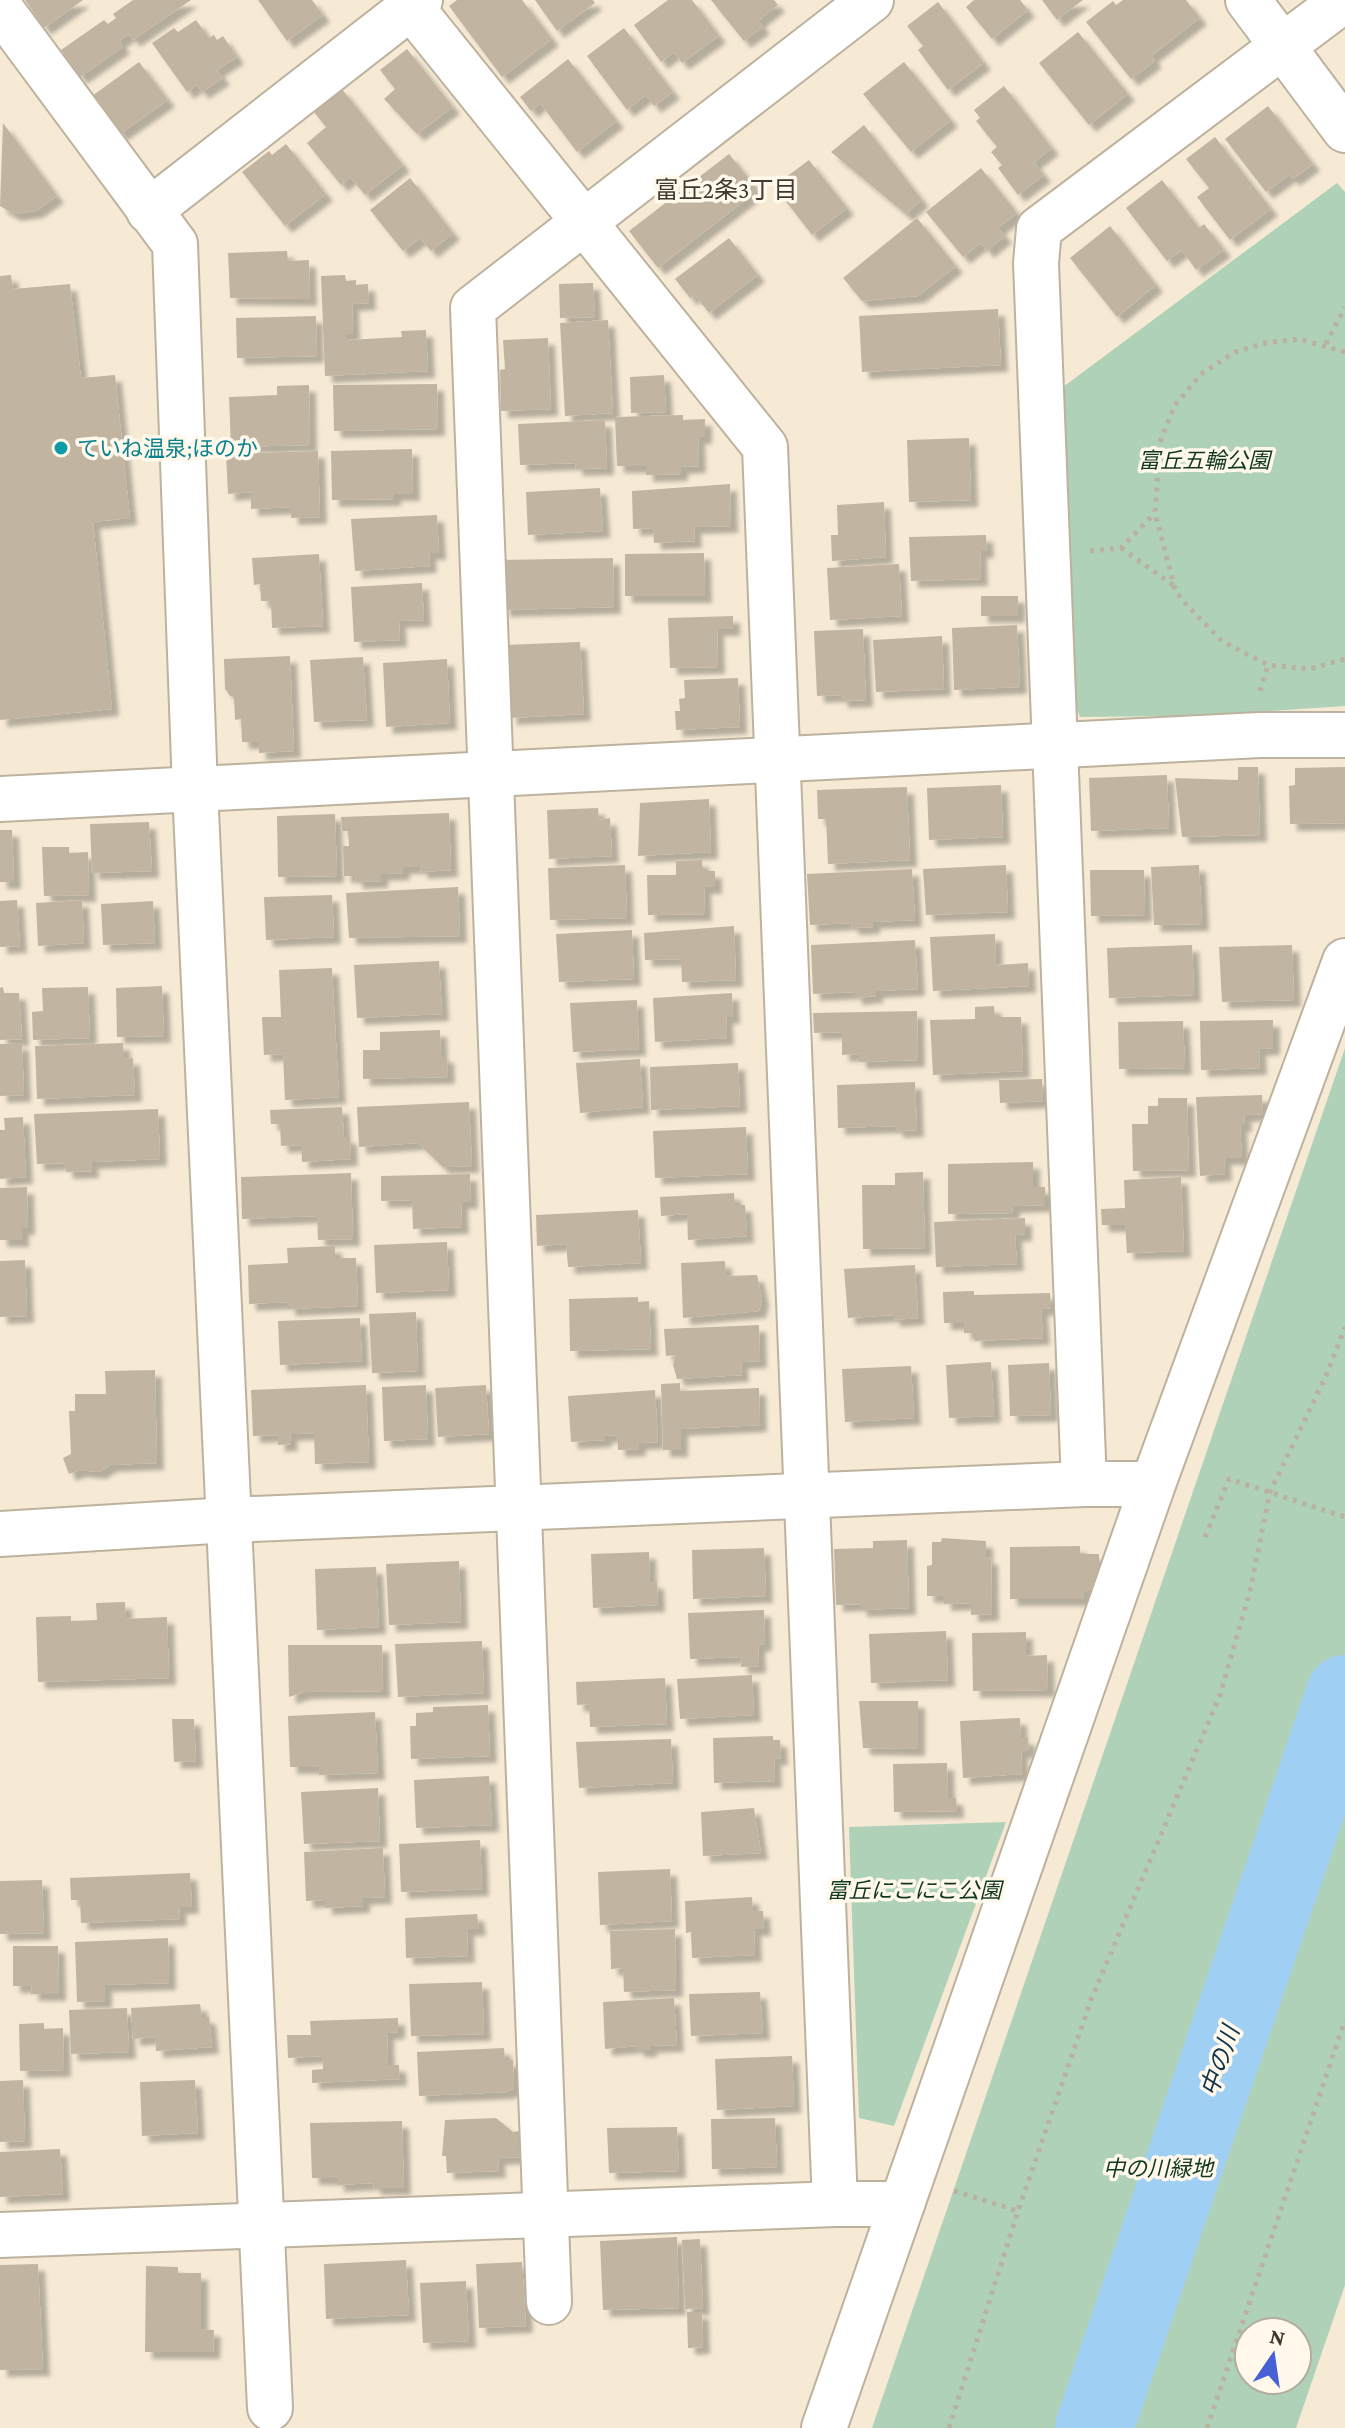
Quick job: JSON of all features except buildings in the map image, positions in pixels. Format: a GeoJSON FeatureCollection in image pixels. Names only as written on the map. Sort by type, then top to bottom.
{"type":"FeatureCollection","features":[{"type":"Feature","properties":{"kind":"street"},"geometry":{"type":"LineString","coordinates":[[549,2302],[473,308],[871,0]]}},
{"type":"Feature","properties":{"kind":"street"},"geometry":{"type":"LineString","coordinates":[[1248,0],[1345,130]]}},
{"type":"Feature","properties":{"kind":"street"},"geometry":{"type":"LineString","coordinates":[[1084,1484],[1036,263],[1039,229],[1344,0]]}},
{"type":"Feature","properties":{"kind":"street"},"geometry":{"type":"LineString","coordinates":[[149,211],[415,4],[582,223],[765,447],[835,2204]]}},
{"type":"Feature","properties":{"kind":"street"},"geometry":{"type":"LineString","coordinates":[[0,8],[175,244],[195,789],[270,2408]]}},
{"type":"Feature","properties":{"kind":"street"},"geometry":{"type":"LineString","coordinates":[[0,799],[1260,735],[1345,735]]}},
{"type":"Feature","properties":{"kind":"street"},"geometry":{"type":"LineString","coordinates":[[824,2428],[1153,1484],[1345,961]]}},
{"type":"Feature","properties":{"kind":"street"},"geometry":{"type":"LineString","coordinates":[[0,1534],[520,1506],[1153,1484]]}},
{"type":"Feature","properties":{"kind":"street"},"geometry":{"type":"LineString","coordinates":[[0,2235],[902,2204]]}},
{"type":"Feature","properties":{"kind":"path"},"geometry":{"type":"LineString","coordinates":[[1326,344],[1345,307]]}},
{"type":"Feature","properties":{"kind":"path"},"geometry":{"type":"LineString","coordinates":[[1345,352],[1326,344],[1299,339],[1265,343],[1235,352],[1201,374],[1175,405],[1160,442],[1155,513],[1174,586],[1181,599],[1222,641],[1268,665],[1309,669],[1345,659]]}},
{"type":"Feature","properties":{"kind":"path"},"geometry":{"type":"LineString","coordinates":[[1121,548],[1155,513]]}},
{"type":"Feature","properties":{"kind":"path"},"geometry":{"type":"LineString","coordinates":[[1049,554],[1121,548],[1174,586]]}},
{"type":"Feature","properties":{"kind":"path"},"geometry":{"type":"LineString","coordinates":[[949,2428],[1018,2211],[1091,2000],[1220,1695],[1250,1591],[1270,1492],[1326,1376],[1345,1327]]}},
{"type":"Feature","properties":{"kind":"path"},"geometry":{"type":"LineString","coordinates":[[1205,1537],[1229,1479],[1345,1517]]}},
{"type":"Feature","properties":{"kind":"path"},"geometry":{"type":"LineString","coordinates":[[1207,2428],[1345,2020]]}},
{"type":"Feature","properties":{"kind":"path"},"geometry":{"type":"LineString","coordinates":[[946,2187],[1018,2211]]}},
{"type":"Feature","properties":{"kind":"green space","name":"富丘五輪公園"},"geometry":{"type":"Polygon","coordinates":[[[1337,183],[1345,192],[1345,706],[1271,711],[1257,715],[1080,717],[1076,706],[1059,390],[1337,183]]]}},
{"type":"Feature","properties":{"kind":"green space","name":"中の川緑地"},"geometry":{"type":"Polygon","coordinates":[[[1345,1048],[1345,2285],[1313,2378],[1313,2316],[1233,2316],[1233,2396],[1307,2396],[1296,2428],[872,2428],[1345,1048]]]}},
{"type":"Feature","properties":{"kind":"green space","name":"富丘にこにこ公園"},"geometry":{"type":"Polygon","coordinates":[[[1006,1822],[894,2126],[859,2118],[849,1827],[1006,1822]]]}},
{"type":"Feature","properties":{"kind":"waterway","name":"中の川"},"geometry":{"type":"LineString","coordinates":[[1094,2428],[1345,1694]]}},
{"type":"Feature","properties":{"kind":"place","name":"ていね温泉;ほのか"},"geometry":{"type":"Point","coordinates":[61,448]}},
{"type":"Feature","properties":{"kind":"district","name":"富丘2条3丁目"},"geometry":{"type":"Point","coordinates":[726,190]}}]}
